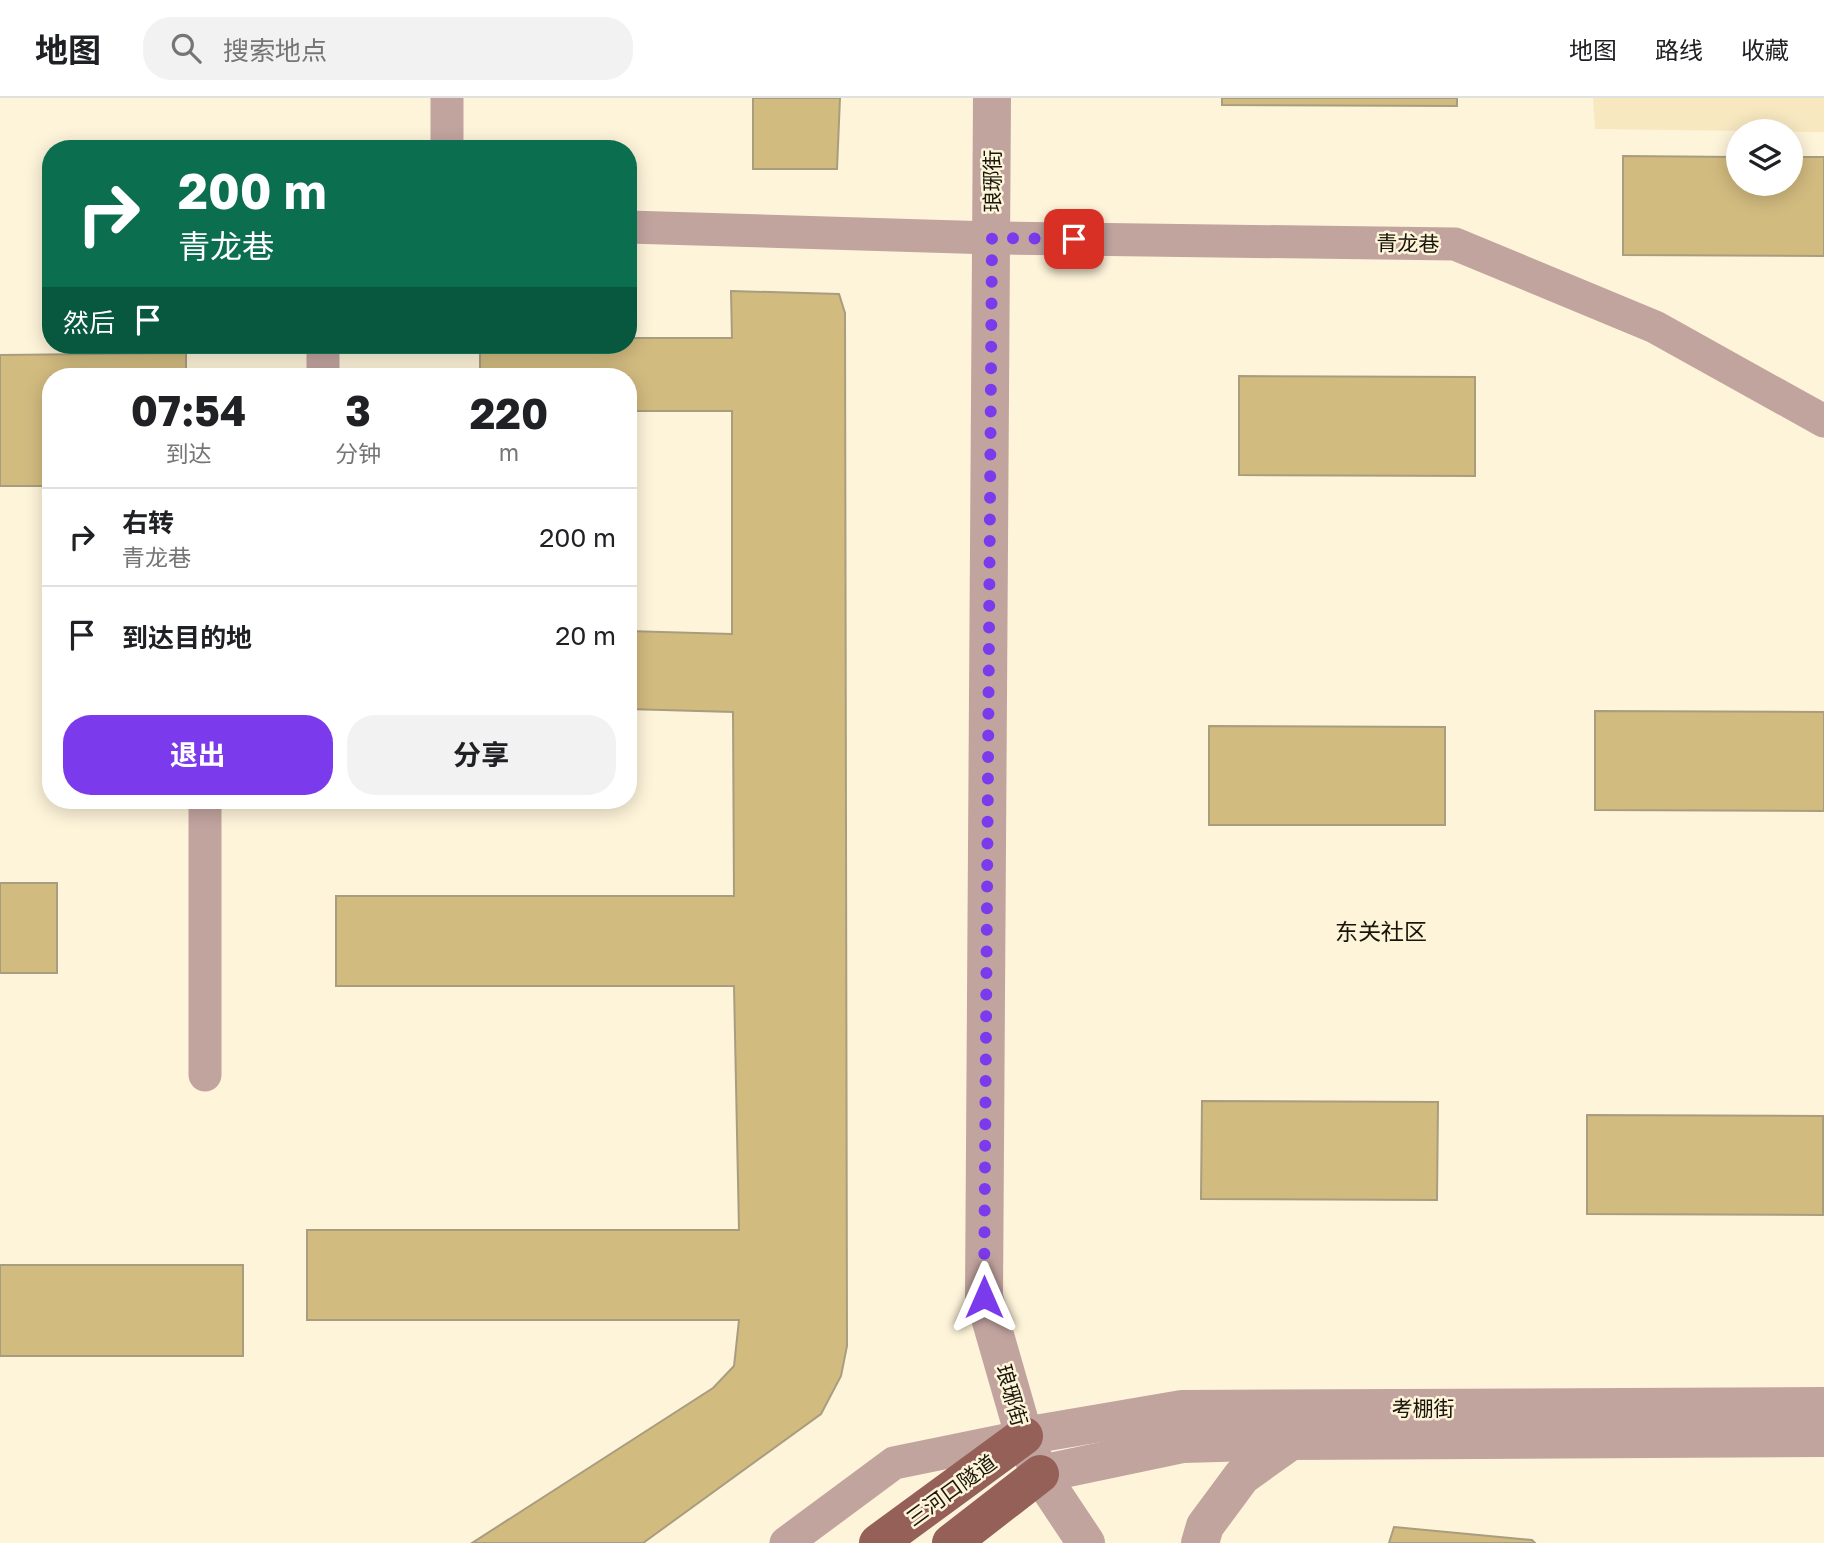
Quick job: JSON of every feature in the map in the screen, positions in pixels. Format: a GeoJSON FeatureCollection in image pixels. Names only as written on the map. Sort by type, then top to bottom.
{"type":"FeatureCollection","features":[{"type":"Feature","properties":{"kind":"main road","name":"三河口隧道"},"geometry":{"type":"LineString","coordinates":[[878,1543],[1024,1436]]}},
{"type":"Feature","properties":{"kind":"main road","name":"三河口隧道"},"geometry":{"type":"LineString","coordinates":[[951,1543],[1041,1474]]}},
{"type":"Feature","properties":{"kind":"street"},"geometry":{"type":"LineString","coordinates":[[447,98],[447,140]]}},
{"type":"Feature","properties":{"kind":"street","name":"琅琊街"},"geometry":{"type":"LineString","coordinates":[[992,98],[984,1297],[1024,1436],[1041,1474],[1086,1543]]}},
{"type":"Feature","properties":{"kind":"street","name":"青龙巷"},"geometry":{"type":"LineString","coordinates":[[637,227],[992,238],[1455,244],[1656,327],[1824,421]]}},
{"type":"Feature","properties":{"kind":"street"},"geometry":{"type":"LineString","coordinates":[[205,809],[205,1075]]}},
{"type":"Feature","properties":{"kind":"street","name":"考棚街"},"geometry":{"type":"LineString","coordinates":[[1024,1436],[1182,1409],[1824,1406]]}},
{"type":"Feature","properties":{"kind":"street"},"geometry":{"type":"LineString","coordinates":[[786,1543],[894,1463],[1024,1436]]}},
{"type":"Feature","properties":{"kind":"street","name":"考棚街"},"geometry":{"type":"LineString","coordinates":[[1041,1474],[1183,1444],[1824,1438]]}},
{"type":"Feature","properties":{"kind":"street"},"geometry":{"type":"LineString","coordinates":[[1200,1543],[1205,1526],[1242,1476],[1291,1441]]}},
{"type":"Feature","properties":{"kind":"shaded area"},"geometry":{"type":"Polygon","coordinates":[[[1593,98],[1824,98],[1824,132],[1803,132],[1803,119],[1726,119],[1726,131],[1595,129],[1593,98]]]}},
{"type":"Feature","properties":{"kind":"building"},"geometry":{"type":"Polygon","coordinates":[[[753,98],[840,98],[837,169],[753,169],[753,98]]]}},
{"type":"Feature","properties":{"kind":"building"},"geometry":{"type":"Polygon","coordinates":[[[1222,98],[1457,98],[1457,106],[1222,105],[1222,98]]]}},
{"type":"Feature","properties":{"kind":"building"},"geometry":{"type":"Polygon","coordinates":[[[1623,156],[1726,157],[1726,196],[1803,196],[1803,157],[1824,157],[1824,256],[1623,255],[1623,156]]]}},
{"type":"Feature","properties":{"kind":"building"},"geometry":{"type":"Polygon","coordinates":[[[731,291],[839,294],[845,313],[847,1346],[841,1376],[821,1414],[643,1543],[472,1543],[713,1388],[734,1366],[739,1320],[307,1320],[307,1230],[739,1230],[734,986],[336,986],[336,896],[734,896],[733,712],[637,709],[637,631],[732,634],[732,411],[637,411],[637,368],[480,368],[480,354],[637,354],[637,338],[732,338],[731,291]]]}},
{"type":"Feature","properties":{"kind":"building"},"geometry":{"type":"Polygon","coordinates":[[[186,354],[186,368],[42,368],[42,486],[0,486],[0,355],[186,354]]]}},
{"type":"Feature","properties":{"kind":"building"},"geometry":{"type":"Polygon","coordinates":[[[1239,376],[1475,377],[1475,476],[1239,475],[1239,376]]]}},
{"type":"Feature","properties":{"kind":"building"},"geometry":{"type":"Polygon","coordinates":[[[1595,711],[1824,712],[1824,811],[1595,810],[1595,711]]]}},
{"type":"Feature","properties":{"kind":"building"},"geometry":{"type":"Polygon","coordinates":[[[1209,726],[1445,727],[1445,825],[1209,825],[1209,726]]]}},
{"type":"Feature","properties":{"kind":"building"},"geometry":{"type":"Polygon","coordinates":[[[0,883],[57,883],[57,973],[0,973],[0,883]]]}},
{"type":"Feature","properties":{"kind":"building"},"geometry":{"type":"Polygon","coordinates":[[[1202,1101],[1438,1102],[1437,1200],[1201,1199],[1202,1101]]]}},
{"type":"Feature","properties":{"kind":"building"},"geometry":{"type":"Polygon","coordinates":[[[1587,1115],[1823,1116],[1823,1215],[1587,1214],[1587,1115]]]}},
{"type":"Feature","properties":{"kind":"building"},"geometry":{"type":"Polygon","coordinates":[[[0,1265],[243,1265],[243,1356],[0,1356],[0,1265]]]}},
{"type":"Feature","properties":{"kind":"building"},"geometry":{"type":"Polygon","coordinates":[[[1394,1527],[1532,1540],[1535,1543],[1389,1543],[1394,1527]]]}},
{"type":"Feature","properties":{"kind":"district","name":"东关社区"},"geometry":{"type":"Point","coordinates":[1381,931]}},
{"type":"Feature","properties":{"kind":"route"},"geometry":{"type":"LineString","coordinates":[[984,1297],[992,238],[1074,239]]}}]}
